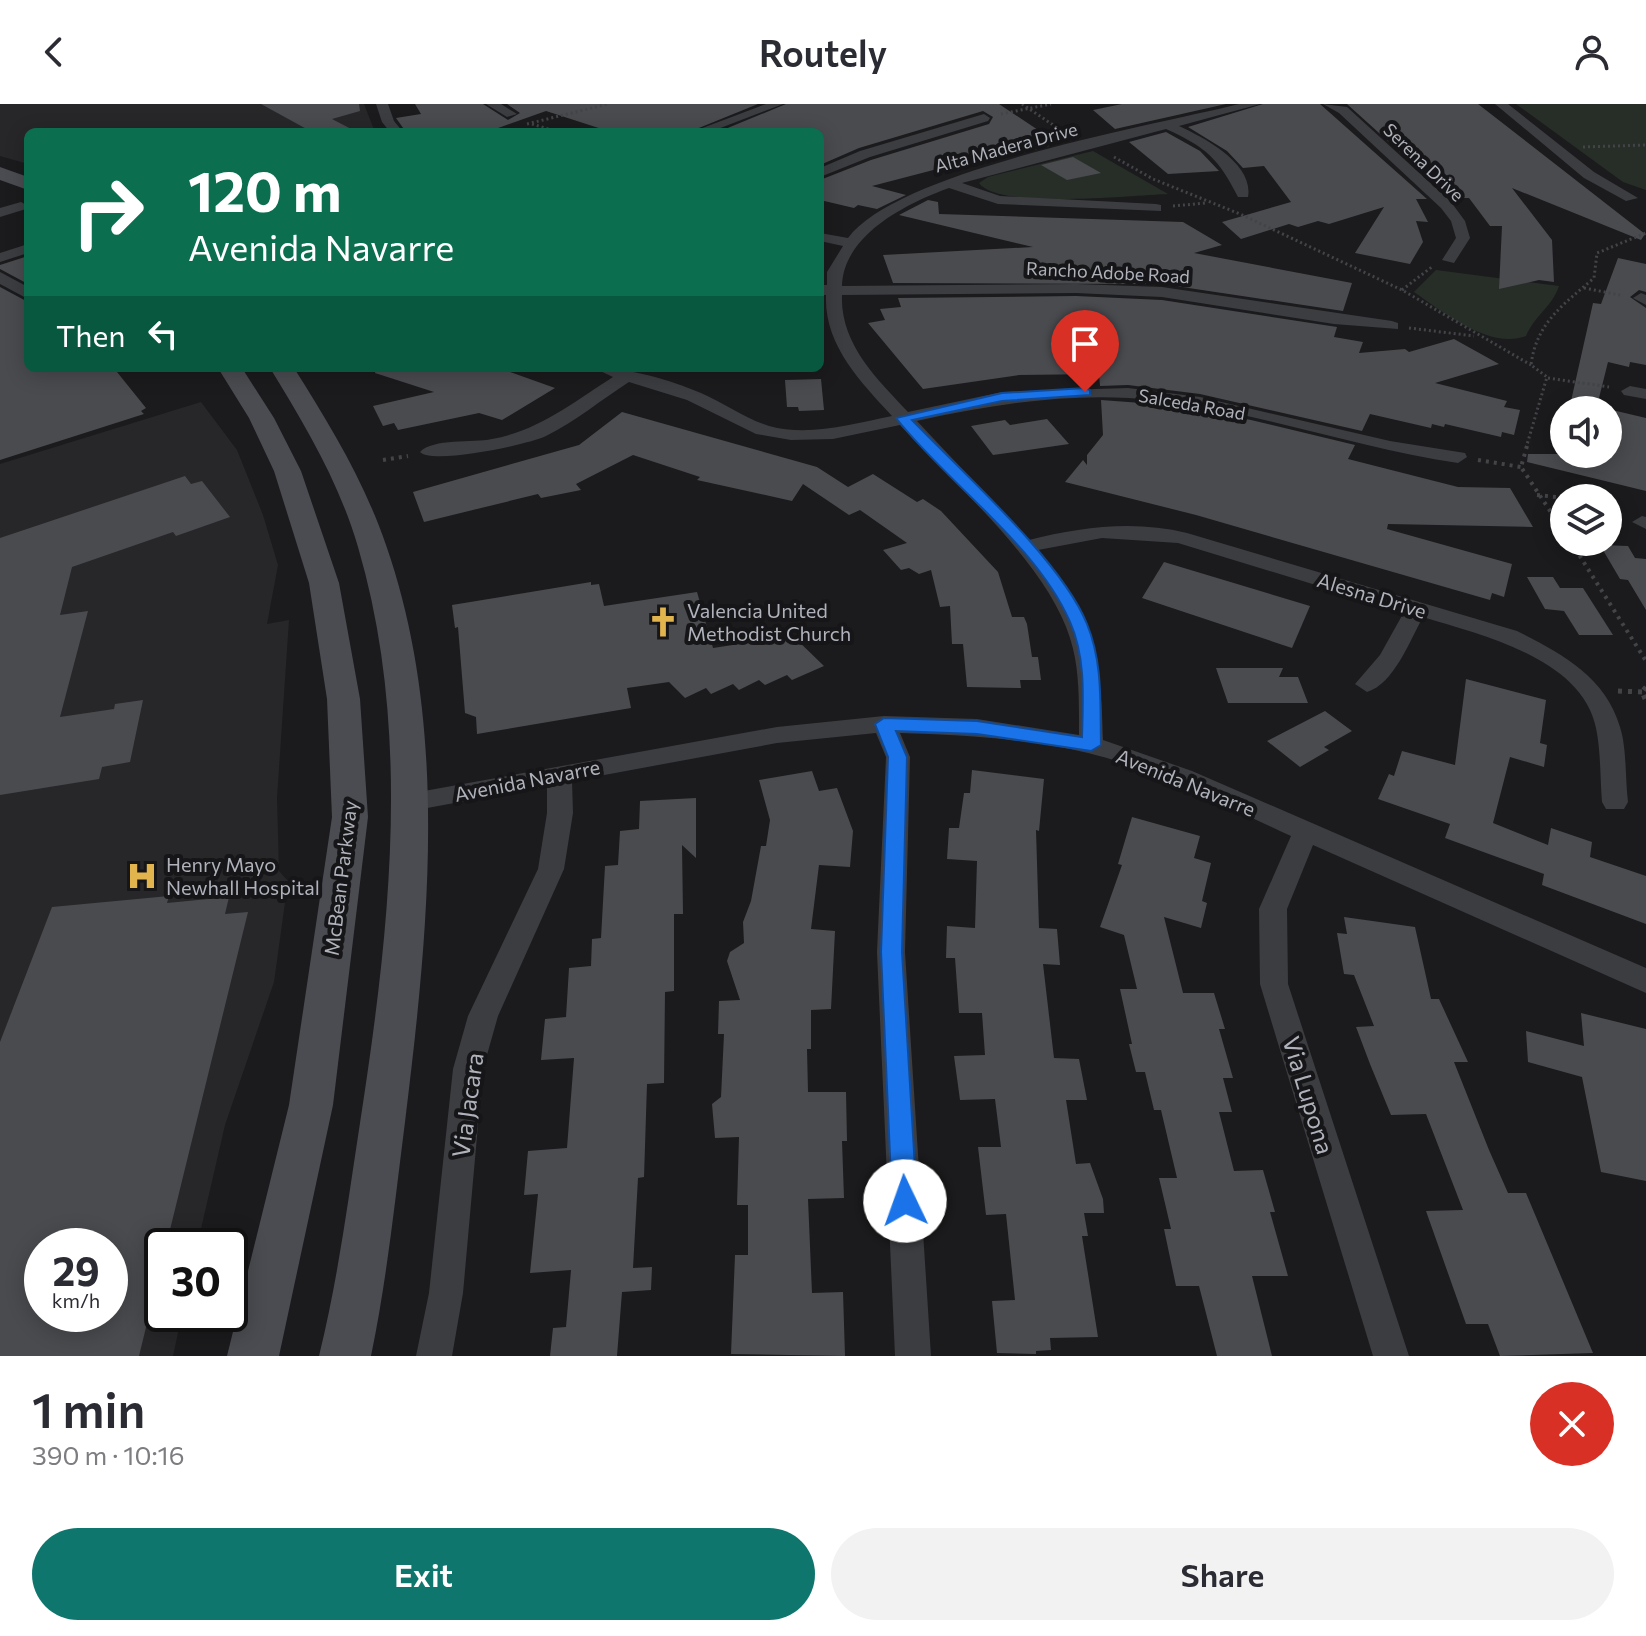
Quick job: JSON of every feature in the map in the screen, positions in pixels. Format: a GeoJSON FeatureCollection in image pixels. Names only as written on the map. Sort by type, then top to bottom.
{"type":"FeatureCollection","features":[{"type":"Feature","properties":{"kind":"main road"},"geometry":{"type":"LineString","coordinates":[[0,173],[24,182]]}},
{"type":"Feature","properties":{"kind":"main road"},"geometry":{"type":"LineString","coordinates":[[0,198],[24,208]]}},
{"type":"Feature","properties":{"kind":"main road","name":"McBean Parkway"},"geometry":{"type":"LineString","coordinates":[[233,372],[279,447],[311,533],[339,656],[350,770],[350,817],[311,1105],[253,1356]]}},
{"type":"Feature","properties":{"kind":"main road"},"geometry":{"type":"LineString","coordinates":[[285,372],[306,400],[339,459],[372,545],[389,605],[401,669],[411,802],[394,1046],[345,1356]]}},
{"type":"Feature","properties":{"kind":"street"},"geometry":{"type":"LineString","coordinates":[[382,104],[393,128]]}},
{"type":"Feature","properties":{"kind":"street"},"geometry":{"type":"LineString","coordinates":[[492,104],[511,114]]}},
{"type":"Feature","properties":{"kind":"street"},"geometry":{"type":"LineString","coordinates":[[734,104],[754,111]]}},
{"type":"Feature","properties":{"kind":"street"},"geometry":{"type":"LineString","coordinates":[[709,128],[777,104]]}},
{"type":"Feature","properties":{"kind":"street","name":"Alta Madera Drive"},"geometry":{"type":"LineString","coordinates":[[1091,745],[1091,667],[1079,622],[1025,547],[857,368],[839,341],[825,290],[851,243],[871,222],[945,182],[1254,104]]}},
{"type":"Feature","properties":{"kind":"street","name":"Serena Drive"},"geometry":{"type":"LineString","coordinates":[[1329,104],[1343,110],[1446,205],[1458,221],[1463,238],[1449,260]]}},
{"type":"Feature","properties":{"kind":"street"},"geometry":{"type":"LineString","coordinates":[[1501,104],[1589,175],[1631,198]]}},
{"type":"Feature","properties":{"kind":"street"},"geometry":{"type":"LineString","coordinates":[[824,171],[865,154],[984,118]]}},
{"type":"Feature","properties":{"kind":"street"},"geometry":{"type":"LineString","coordinates":[[1167,125],[1222,155],[1239,177],[1243,194]]}},
{"type":"Feature","properties":{"kind":"street"},"geometry":{"type":"LineString","coordinates":[[945,182],[998,200],[1156,208]]}},
{"type":"Feature","properties":{"kind":"street"},"geometry":{"type":"LineString","coordinates":[[0,213],[24,208]]}},
{"type":"Feature","properties":{"kind":"street"},"geometry":{"type":"LineString","coordinates":[[824,238],[851,243]]}},
{"type":"Feature","properties":{"kind":"street"},"geometry":{"type":"LineString","coordinates":[[0,258],[24,249]]}},
{"type":"Feature","properties":{"kind":"street"},"geometry":{"type":"LineString","coordinates":[[0,277],[24,292]]}},
{"type":"Feature","properties":{"kind":"street","name":"Rancho Adobe Road"},"geometry":{"type":"LineString","coordinates":[[825,290],[1090,288],[1180,295],[1342,322],[1392,326]]}},
{"type":"Feature","properties":{"kind":"street","name":"Salceda Road"},"geometry":{"type":"LineString","coordinates":[[617,372],[693,396],[762,430],[791,435],[833,434],[1002,397],[1128,393],[1200,402],[1390,447],[1458,457]]}},
{"type":"Feature","properties":{"kind":"street"},"geometry":{"type":"LineString","coordinates":[[429,452],[492,445],[538,433],[628,375]]}},
{"type":"Feature","properties":{"kind":"street","name":"Alesna Drive"},"geometry":{"type":"LineString","coordinates":[[1025,547],[1085,532],[1129,529],[1167,535],[1509,636],[1560,662],[1589,690],[1608,726],[1615,802]]}},
{"type":"Feature","properties":{"kind":"street"},"geometry":{"type":"LineString","coordinates":[[1367,684],[1389,659],[1417,608]]}},
{"type":"Feature","properties":{"kind":"street"},"geometry":{"type":"LineString","coordinates":[[884,724],[898,757],[891,952],[913,1356]]}},
{"type":"Feature","properties":{"kind":"street","name":"Avenida Navarre"},"geometry":{"type":"LineString","coordinates":[[411,802],[777,735],[884,724],[977,727],[1091,745],[1183,777],[1305,834],[1646,981]]}},
{"type":"Feature","properties":{"kind":"street","name":"Via Jacara"},"geometry":{"type":"LineString","coordinates":[[434,1356],[446,1293],[468,1069],[483,1016],[551,869],[560,813],[560,774]]}},
{"type":"Feature","properties":{"kind":"street","name":"Via Lupona"},"geometry":{"type":"LineString","coordinates":[[1305,834],[1273,909],[1274,984],[1391,1356]]}},
{"type":"Feature","properties":{"kind":"path"},"geometry":{"type":"LineString","coordinates":[[520,125],[608,104]]}},
{"type":"Feature","properties":{"kind":"path"},"geometry":{"type":"LineString","coordinates":[[1022,104],[1062,132]]}},
{"type":"Feature","properties":{"kind":"path"},"geometry":{"type":"LineString","coordinates":[[984,118],[1051,104]]}},
{"type":"Feature","properties":{"kind":"path"},"geometry":{"type":"LineString","coordinates":[[511,114],[545,128]]}},
{"type":"Feature","properties":{"kind":"path"},"geometry":{"type":"LineString","coordinates":[[1582,147],[1646,145]]}},
{"type":"Feature","properties":{"kind":"path"},"geometry":{"type":"LineString","coordinates":[[1611,146],[1620,152]]}},
{"type":"Feature","properties":{"kind":"path"},"geometry":{"type":"LineString","coordinates":[[1116,158],[1153,179],[1402,290],[1547,377],[1638,393]]}},
{"type":"Feature","properties":{"kind":"path"},"geometry":{"type":"LineString","coordinates":[[1156,208],[1210,202]]}},
{"type":"Feature","properties":{"kind":"path"},"geometry":{"type":"LineString","coordinates":[[1531,365],[1532,341],[1551,313],[1594,278],[1597,253],[1607,246],[1646,233]]}},
{"type":"Feature","properties":{"kind":"path"},"geometry":{"type":"LineString","coordinates":[[1402,290],[1431,267],[1449,260]]}},
{"type":"Feature","properties":{"kind":"path"},"geometry":{"type":"LineString","coordinates":[[1584,288],[1643,299]]}},
{"type":"Feature","properties":{"kind":"path"},"geometry":{"type":"LineString","coordinates":[[1392,326],[1479,337]]}},
{"type":"Feature","properties":{"kind":"path"},"geometry":{"type":"LineString","coordinates":[[1547,377],[1521,467],[1550,513]]}},
{"type":"Feature","properties":{"kind":"path"},"geometry":{"type":"LineString","coordinates":[[1458,457],[1521,467]]}},
{"type":"Feature","properties":{"kind":"path"},"geometry":{"type":"LineString","coordinates":[[1537,495],[1550,496]]}},
{"type":"Feature","properties":{"kind":"path"},"geometry":{"type":"LineString","coordinates":[[1580,556],[1646,661]]}},
{"type":"Feature","properties":{"kind":"path"},"geometry":{"type":"LineString","coordinates":[[1646,687],[1642,692],[1646,701]]}},
{"type":"Feature","properties":{"kind":"shaded area"},"geometry":{"type":"Polygon","coordinates":[[[0,104],[364,104],[373,128],[24,128],[24,163],[0,156],[0,104]]]}},
{"type":"Feature","properties":{"kind":"shaded area"},"geometry":{"type":"Polygon","coordinates":[[[1516,104],[1646,104],[1646,190],[1623,182],[1516,104]]]}},
{"type":"Feature","properties":{"kind":"shaded area"},"geometry":{"type":"Polygon","coordinates":[[[1093,151],[1168,194],[1038,199],[991,191],[979,183],[988,177],[1093,151]]]}},
{"type":"Feature","properties":{"kind":"shaded area"},"geometry":{"type":"Polygon","coordinates":[[[1436,270],[1559,286],[1526,336],[1497,338],[1467,327],[1414,292],[1436,270]]]}},
{"type":"Feature","properties":{"kind":"shaded area","name":"Henry Mayo Newhall Hospital"},"geometry":{"type":"Polygon","coordinates":[[[201,402],[237,450],[263,515],[278,565],[267,624],[289,620],[277,798],[279,871],[288,881],[274,982],[225,1125],[201,1228],[144,1228],[144,1332],[178,1332],[173,1356],[0,1356],[0,464],[201,402]]]}},
{"type":"Feature","properties":{"kind":"building"},"geometry":{"type":"Polygon","coordinates":[[[261,104],[359,104],[360,111],[332,119],[349,128],[305,128],[261,104]]]}},
{"type":"Feature","properties":{"kind":"building"},"geometry":{"type":"Polygon","coordinates":[[[415,104],[483,104],[508,120],[520,113],[507,104],[758,104],[699,128],[599,128],[546,111],[498,128],[403,128],[396,118],[421,114],[415,104]]]}},
{"type":"Feature","properties":{"kind":"building"},"geometry":{"type":"Polygon","coordinates":[[[786,104],[999,104],[1050,138],[1044,139],[1053,145],[1021,153],[1014,149],[872,186],[906,195],[877,209],[858,205],[854,208],[824,201],[824,178],[871,160],[989,124],[993,117],[983,111],[859,148],[824,163],[824,128],[728,128],[786,104]]]}},
{"type":"Feature","properties":{"kind":"building"},"geometry":{"type":"Polygon","coordinates":[[[1122,104],[1226,104],[1115,129],[1093,110],[1122,104]]]}},
{"type":"Feature","properties":{"kind":"building"},"geometry":{"type":"Polygon","coordinates":[[[1263,104],[1320,104],[1427,199],[1416,199],[1428,222],[1416,221],[1423,242],[1410,264],[1355,253],[1384,207],[1329,224],[1318,221],[1298,227],[1289,224],[1241,239],[1222,222],[1291,202],[1264,166],[1243,168],[1227,151],[1188,127],[1263,104]]]}},
{"type":"Feature","properties":{"kind":"building"},"geometry":{"type":"Polygon","coordinates":[[[1347,104],[1478,104],[1645,234],[1641,240],[1512,188],[1552,240],[1554,282],[1539,280],[1499,289],[1502,226],[1490,226],[1469,198],[1451,198],[1347,104]]]}},
{"type":"Feature","properties":{"kind":"building"},"geometry":{"type":"Polygon","coordinates":[[[1166,132],[1200,151],[1219,171],[1168,174],[1129,142],[1166,132]]]}},
{"type":"Feature","properties":{"kind":"building"},"geometry":{"type":"Polygon","coordinates":[[[1073,157],[1101,173],[1067,180],[1041,165],[1073,157]]]}},
{"type":"Feature","properties":{"kind":"building"},"geometry":{"type":"Polygon","coordinates":[[[928,200],[938,202],[939,214],[1183,222],[1222,245],[1194,253],[1352,283],[1343,311],[1162,284],[893,283],[883,255],[1033,247],[899,215],[928,200]]]}},
{"type":"Feature","properties":{"kind":"building"},"geometry":{"type":"Polygon","coordinates":[[[24,257],[24,282],[0,269],[0,265],[24,257]]]}},
{"type":"Feature","properties":{"kind":"building"},"geometry":{"type":"Polygon","coordinates":[[[1618,258],[1646,264],[1646,292],[1639,290],[1630,297],[1646,308],[1646,365],[1630,362],[1629,367],[1608,362],[1600,396],[1572,396],[1593,303],[1601,304],[1618,258]]]}},
{"type":"Feature","properties":{"kind":"building"},"geometry":{"type":"Polygon","coordinates":[[[0,287],[24,300],[24,372],[117,372],[146,408],[141,411],[144,414],[0,460],[0,287]]]}},
{"type":"Feature","properties":{"kind":"building"},"geometry":{"type":"Polygon","coordinates":[[[1076,296],[1162,300],[1337,327],[1334,337],[1363,342],[1359,353],[1405,349],[1409,352],[1454,339],[1499,364],[1435,383],[1507,401],[1504,407],[1520,410],[1514,435],[1502,432],[1501,437],[1445,424],[1444,427],[1432,424],[1431,428],[1370,414],[1362,431],[1200,394],[1128,385],[1100,386],[1099,374],[1019,375],[923,389],[868,323],[885,320],[880,309],[901,307],[898,298],[1076,296]]]}},
{"type":"Feature","properties":{"kind":"building"},"geometry":{"type":"Polygon","coordinates":[[[510,372],[555,388],[502,420],[479,413],[398,430],[394,423],[383,426],[373,406],[434,392],[375,373],[510,372]]]}},
{"type":"Feature","properties":{"kind":"building"},"geometry":{"type":"Polygon","coordinates":[[[821,379],[824,410],[799,411],[798,407],[787,407],[785,380],[821,379]]]}},
{"type":"Feature","properties":{"kind":"building"},"geometry":{"type":"Polygon","coordinates":[[[1101,400],[1169,405],[1251,420],[1355,445],[1348,459],[1458,487],[1510,488],[1533,527],[1388,524],[1387,529],[1512,564],[1504,597],[1492,593],[1490,600],[1196,515],[1065,482],[1083,460],[1087,465],[1087,455],[1103,435],[1101,400]]]}},
{"type":"Feature","properties":{"kind":"building"},"geometry":{"type":"Polygon","coordinates":[[[622,412],[817,467],[848,487],[873,474],[917,502],[923,499],[941,511],[998,572],[1012,617],[1024,617],[1027,624],[1032,657],[1038,657],[1041,680],[1020,680],[1021,688],[967,687],[963,644],[952,644],[950,606],[940,607],[931,570],[919,574],[909,568],[901,570],[883,550],[907,543],[860,510],[849,515],[803,484],[792,501],[697,480],[700,477],[633,455],[576,484],[581,490],[541,498],[538,494],[424,522],[413,492],[579,445],[622,412]]]}},
{"type":"Feature","properties":{"kind":"building"},"geometry":{"type":"Polygon","coordinates":[[[1622,412],[1646,418],[1646,491],[1552,468],[1622,468],[1622,412]]]}},
{"type":"Feature","properties":{"kind":"building"},"geometry":{"type":"Polygon","coordinates":[[[1047,419],[1069,444],[993,455],[971,426],[1005,420],[1010,425],[1047,419]]]}},
{"type":"Feature","properties":{"kind":"building"},"geometry":{"type":"Polygon","coordinates":[[[1528,454],[1550,454],[1550,468],[1527,462],[1528,454]]]}},
{"type":"Feature","properties":{"kind":"building"},"geometry":{"type":"Polygon","coordinates":[[[185,476],[191,484],[202,481],[230,517],[176,536],[173,532],[72,567],[60,615],[88,611],[60,717],[114,709],[115,704],[143,700],[130,762],[102,767],[99,779],[0,795],[0,538],[185,476]]]}},
{"type":"Feature","properties":{"kind":"building"},"geometry":{"type":"Polygon","coordinates":[[[1622,546],[1628,546],[1635,558],[1646,559],[1646,610],[1628,580],[1620,579],[1606,556],[1622,556],[1622,546]]]}},
{"type":"Feature","properties":{"kind":"building"},"geometry":{"type":"Polygon","coordinates":[[[1164,562],[1310,606],[1292,648],[1142,598],[1164,562]]]}},
{"type":"Feature","properties":{"kind":"building"},"geometry":{"type":"Polygon","coordinates":[[[1527,577],[1553,577],[1560,588],[1583,588],[1613,635],[1579,635],[1564,611],[1545,609],[1527,577]]]}},
{"type":"Feature","properties":{"kind":"building"},"geometry":{"type":"Polygon","coordinates":[[[591,582],[591,585],[599,584],[604,606],[697,592],[713,648],[793,636],[824,666],[792,680],[787,675],[765,685],[759,680],[739,690],[733,684],[711,694],[706,688],[685,698],[669,682],[627,688],[631,708],[477,734],[476,717],[465,713],[458,627],[455,628],[452,605],[591,582]]]}},
{"type":"Feature","properties":{"kind":"building"},"geometry":{"type":"Polygon","coordinates":[[[1216,668],[1283,668],[1279,677],[1298,677],[1308,703],[1228,703],[1216,668]]]}},
{"type":"Feature","properties":{"kind":"building"},"geometry":{"type":"Polygon","coordinates":[[[1466,679],[1546,700],[1540,743],[1547,745],[1544,767],[1510,757],[1493,823],[1548,845],[1551,828],[1592,842],[1590,857],[1646,876],[1646,924],[1542,885],[1544,874],[1445,838],[1450,824],[1378,799],[1389,774],[1394,776],[1402,751],[1455,765],[1466,679]]]}},
{"type":"Feature","properties":{"kind":"building"},"geometry":{"type":"Polygon","coordinates":[[[1325,711],[1352,731],[1324,747],[1329,750],[1300,767],[1267,741],[1325,711]]]}},
{"type":"Feature","properties":{"kind":"building"},"geometry":{"type":"Polygon","coordinates":[[[972,770],[1044,779],[1039,831],[1036,830],[1039,928],[1057,929],[1060,965],[1043,964],[1054,1058],[1079,1059],[1087,1100],[1066,1100],[1076,1164],[1090,1163],[1103,1199],[1104,1213],[1084,1213],[1088,1236],[1082,1236],[1098,1337],[1050,1338],[1051,1350],[1036,1351],[1036,1354],[997,1353],[992,1301],[1015,1300],[1006,1214],[986,1215],[978,1147],[1001,1147],[995,1099],[960,1100],[954,1056],[985,1055],[982,1013],[959,1013],[955,958],[946,958],[947,926],[975,928],[977,861],[947,859],[949,828],[959,828],[964,793],[970,793],[972,770]]]}},
{"type":"Feature","properties":{"kind":"building"},"geometry":{"type":"Polygon","coordinates":[[[812,771],[819,791],[837,788],[853,831],[850,867],[819,865],[811,929],[835,931],[831,1009],[811,1010],[811,1049],[807,1049],[808,1092],[846,1092],[847,1141],[842,1141],[844,1198],[808,1199],[812,1293],[843,1292],[845,1356],[731,1354],[735,1255],[748,1255],[748,1205],[737,1205],[739,1137],[715,1138],[712,1104],[721,1097],[724,1034],[718,1034],[719,1001],[740,1000],[727,961],[730,952],[744,943],[743,922],[751,901],[761,846],[766,846],[770,820],[759,780],[812,771]]]}},
{"type":"Feature","properties":{"kind":"building"},"geometry":{"type":"Polygon","coordinates":[[[696,798],[696,858],[682,845],[683,914],[674,914],[674,991],[665,992],[664,1083],[647,1084],[644,1177],[638,1178],[633,1268],[652,1267],[651,1290],[622,1292],[617,1356],[550,1356],[553,1328],[566,1327],[571,1270],[530,1273],[538,1194],[524,1195],[528,1151],[567,1148],[574,1058],[541,1060],[545,1019],[566,1017],[569,968],[591,966],[592,939],[601,938],[605,866],[618,865],[620,831],[639,829],[640,801],[696,798]]]}},
{"type":"Feature","properties":{"kind":"building"},"geometry":{"type":"Polygon","coordinates":[[[1132,817],[1200,836],[1194,858],[1211,863],[1202,901],[1207,903],[1201,928],[1164,917],[1183,993],[1214,993],[1225,1029],[1219,1029],[1233,1078],[1223,1078],[1232,1112],[1219,1112],[1234,1171],[1263,1170],[1275,1212],[1270,1212],[1288,1276],[1252,1276],[1272,1356],[1217,1356],[1199,1286],[1176,1286],[1164,1229],[1171,1229],[1159,1178],[1177,1178],[1161,1110],[1154,1110],[1145,1072],[1136,1072],[1120,989],[1137,989],[1124,935],[1100,927],[1122,865],[1118,864],[1132,817]]]}},
{"type":"Feature","properties":{"kind":"building"},"geometry":{"type":"Polygon","coordinates":[[[169,896],[167,903],[229,897],[225,914],[248,912],[170,1228],[144,1228],[145,1332],[139,1356],[0,1356],[0,1042],[52,907],[169,896]]]}},
{"type":"Feature","properties":{"kind":"building"},"geometry":{"type":"Polygon","coordinates":[[[1344,917],[1415,927],[1431,999],[1439,999],[1468,1062],[1454,1062],[1489,1150],[1508,1193],[1526,1193],[1593,1353],[1500,1356],[1488,1324],[1466,1324],[1426,1211],[1463,1210],[1426,1114],[1391,1115],[1370,1064],[1356,1027],[1374,1026],[1354,975],[1344,974],[1337,933],[1347,934],[1344,917]]]}},
{"type":"Feature","properties":{"kind":"building"},"geometry":{"type":"Polygon","coordinates":[[[1581,1013],[1646,1029],[1646,1181],[1601,1172],[1582,1077],[1528,1062],[1526,1031],[1584,1046],[1581,1013]]]}},
{"type":"Feature","properties":{"kind":"place","name":"Valencia United Methodist Church"},"geometry":{"type":"Point","coordinates":[663,622]}},
{"type":"Feature","properties":{"kind":"place","name":"Henry Mayo Newhall Hospital"},"geometry":{"type":"Point","coordinates":[142,876]}},
{"type":"Feature","properties":{"kind":"route"},"geometry":{"type":"LineString","coordinates":[[905,1201],[891,952],[898,757],[884,724],[977,727],[1091,745],[1091,667],[1079,622],[1048,575],[903,418],[1002,397],[1085,392]]}}]}
